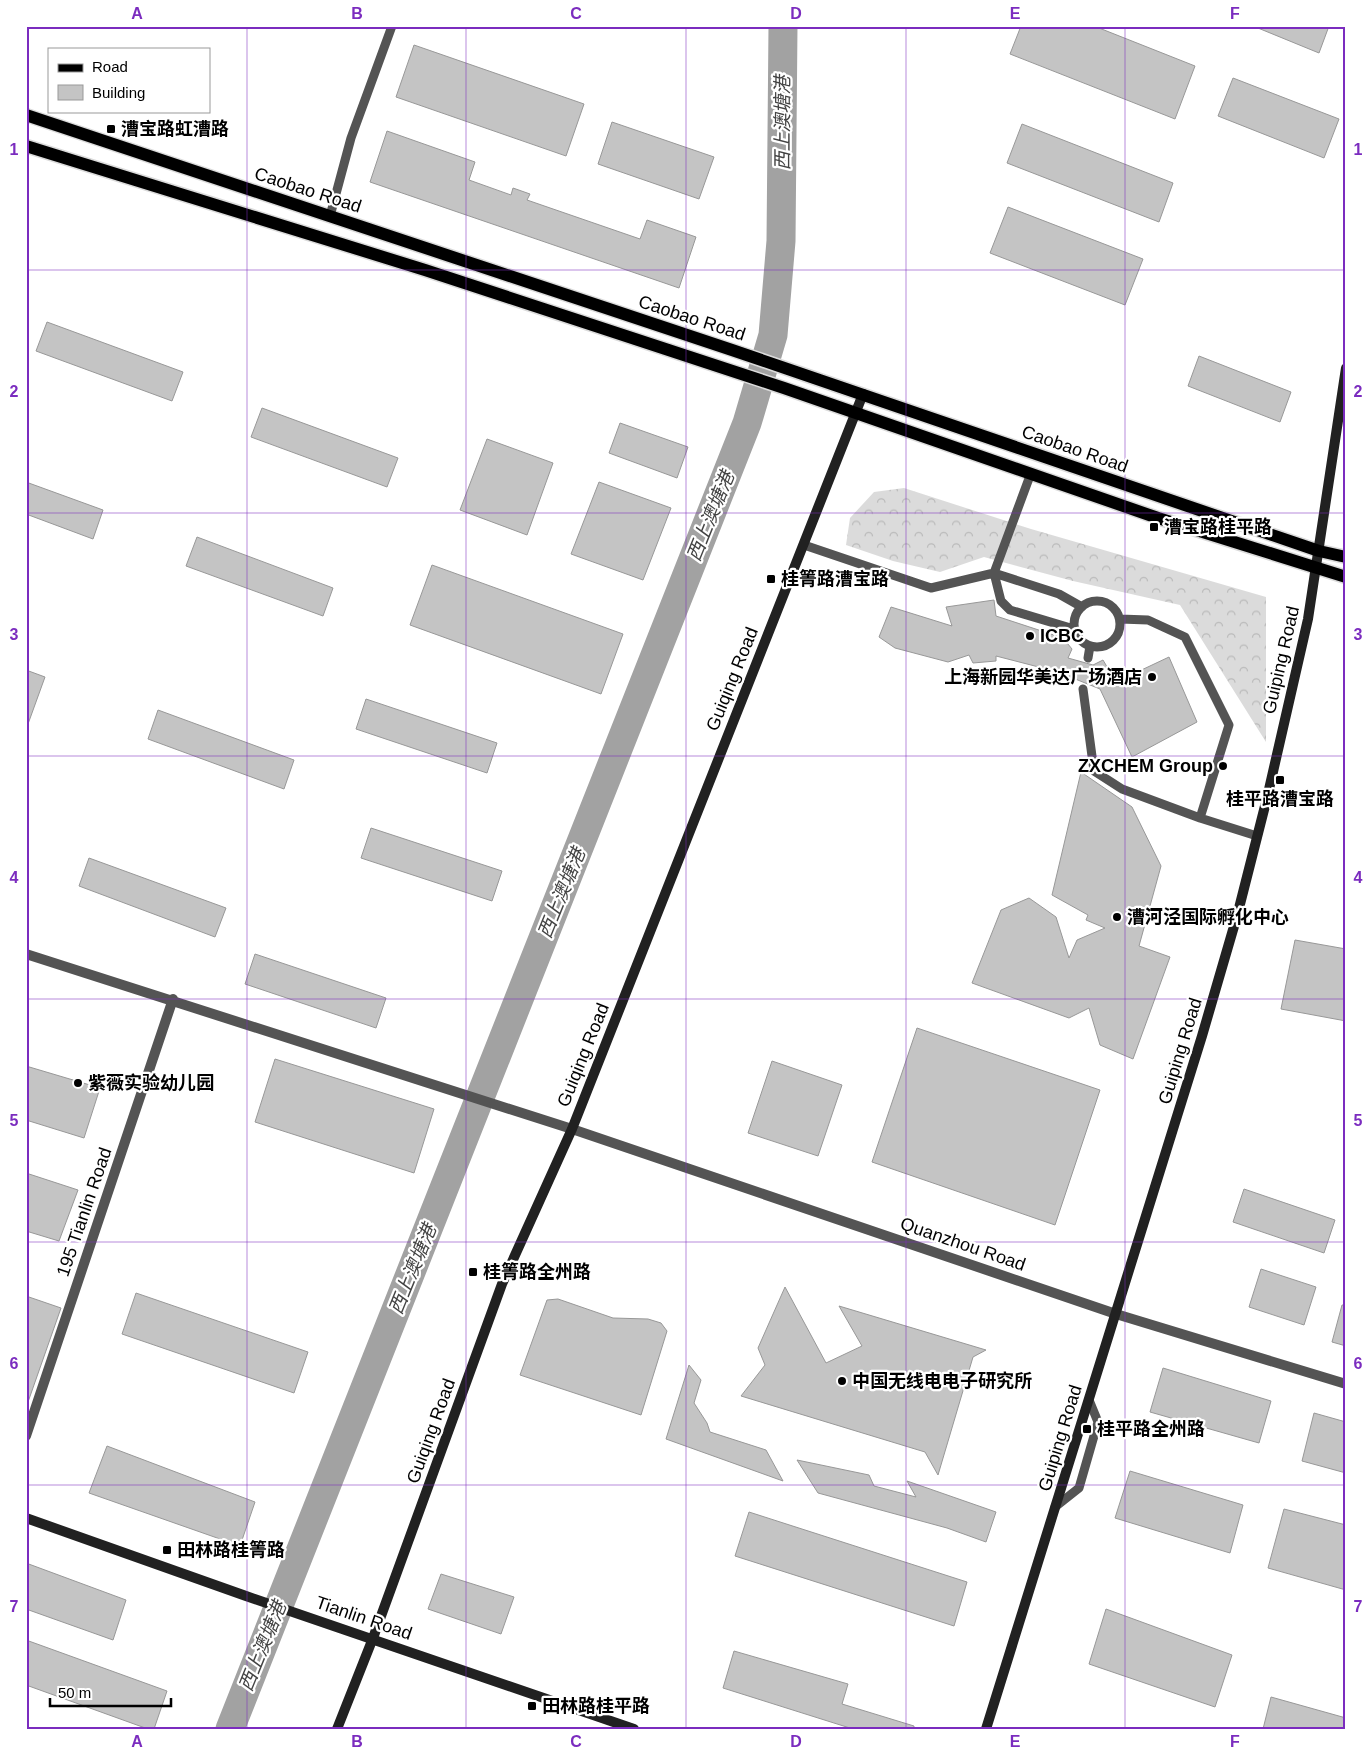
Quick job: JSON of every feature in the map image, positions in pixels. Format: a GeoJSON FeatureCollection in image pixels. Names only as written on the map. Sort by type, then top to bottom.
{"type":"FeatureCollection","features":[{"type":"Feature","properties":{"kind":"main road","name":"Caobao Road"},"geometry":{"type":"LineString","coordinates":[[26,115],[786,368],[1319,551],[1346,557]]}},
{"type":"Feature","properties":{"kind":"main road","name":"Caobao Road"},"geometry":{"type":"LineString","coordinates":[[26,146],[425,270],[784,388],[1158,518],[1317,570],[1346,577]]}},
{"type":"Feature","properties":{"kind":"street","name":"Guiping Road"},"geometry":{"type":"LineString","coordinates":[[986,1729],[1205,1026],[1257,836],[1308,619],[1317,570],[1346,368]]}},
{"type":"Feature","properties":{"kind":"street","name":"Guiqing Road"},"geometry":{"type":"LineString","coordinates":[[337,1729],[502,1284],[572,1129],[863,394]]}},
{"type":"Feature","properties":{"kind":"street","name":"Quanzhou Road"},"geometry":{"type":"LineString","coordinates":[[26,954],[173,999],[572,1129],[1116,1314],[1346,1384]]}},
{"type":"Feature","properties":{"kind":"street","name":"195 Tianlin Road"},"geometry":{"type":"LineString","coordinates":[[26,1436],[173,999]]}},
{"type":"Feature","properties":{"kind":"street","name":"Tianlin Road"},"geometry":{"type":"LineString","coordinates":[[26,1518],[246,1596],[634,1729]]}},
{"type":"Feature","properties":{"kind":"lane"},"geometry":{"type":"LineString","coordinates":[[330,216],[351,138],[392,26]]}},
{"type":"Feature","properties":{"kind":"lane"},"geometry":{"type":"LineString","coordinates":[[1031,473],[994,573],[1001,601],[1010,610],[1074,628]]}},
{"type":"Feature","properties":{"kind":"lane"},"geometry":{"type":"LineString","coordinates":[[804,545],[931,588],[994,573],[1059,594],[1082,607]]}},
{"type":"Feature","properties":{"kind":"lane"},"geometry":{"type":"LineString","coordinates":[[1092,601],[1104,602],[1114,609],[1120,619],[1119,631],[1112,641],[1102,646],[1090,646],[1080,639],[1074,628],[1075,616],[1082,607],[1092,601]]}},
{"type":"Feature","properties":{"kind":"lane"},"geometry":{"type":"LineString","coordinates":[[1120,619],[1148,620],[1186,637],[1229,725],[1200,818]]}},
{"type":"Feature","properties":{"kind":"lane"},"geometry":{"type":"LineString","coordinates":[[1088,658],[1090,646]]}},
{"type":"Feature","properties":{"kind":"lane"},"geometry":{"type":"LineString","coordinates":[[1083,688],[1094,771],[1122,789],[1200,818],[1257,836]]}},
{"type":"Feature","properties":{"kind":"lane"},"geometry":{"type":"LineString","coordinates":[[1056,1507],[1079,1488],[1098,1422],[1089,1400]]}},
{"type":"Feature","properties":{"kind":"green space"},"geometry":{"type":"Polygon","coordinates":[[[904,488],[1031,529],[1266,597],[1266,742],[1180,605],[1073,581],[984,557],[940,572],[893,561],[846,545],[850,518],[874,492],[904,488]]]}},
{"type":"Feature","properties":{"kind":"building"},"geometry":{"type":"Polygon","coordinates":[[[1021,26],[1094,26],[1195,66],[1175,119],[1010,54],[1021,26]]]}},
{"type":"Feature","properties":{"kind":"building"},"geometry":{"type":"Polygon","coordinates":[[[1253,26],[1329,26],[1319,53],[1253,26]]]}},
{"type":"Feature","properties":{"kind":"building"},"geometry":{"type":"Polygon","coordinates":[[[414,45],[584,104],[566,156],[396,97],[414,45]]]}},
{"type":"Feature","properties":{"kind":"building"},"geometry":{"type":"Polygon","coordinates":[[[1233,78],[1339,119],[1324,158],[1218,116],[1233,78]]]}},
{"type":"Feature","properties":{"kind":"building"},"geometry":{"type":"Polygon","coordinates":[[[612,122],[714,157],[699,199],[598,164],[612,122]]]}},
{"type":"Feature","properties":{"kind":"building"},"geometry":{"type":"Polygon","coordinates":[[[1022,124],[1173,183],[1159,222],[1007,163],[1022,124]]]}},
{"type":"Feature","properties":{"kind":"building"},"geometry":{"type":"Polygon","coordinates":[[[387,131],[475,162],[469,180],[511,195],[513,188],[530,194],[527,200],[640,239],[647,220],[696,237],[679,288],[370,182],[387,131]]]}},
{"type":"Feature","properties":{"kind":"building"},"geometry":{"type":"Polygon","coordinates":[[[1008,207],[1143,259],[1125,305],[990,253],[1008,207]]]}},
{"type":"Feature","properties":{"kind":"building"},"geometry":{"type":"Polygon","coordinates":[[[47,322],[183,372],[172,401],[36,351],[47,322]]]}},
{"type":"Feature","properties":{"kind":"building"},"geometry":{"type":"Polygon","coordinates":[[[1199,356],[1291,392],[1280,422],[1188,386],[1199,356]]]}},
{"type":"Feature","properties":{"kind":"building"},"geometry":{"type":"Polygon","coordinates":[[[262,408],[398,458],[387,487],[251,437],[262,408]]]}},
{"type":"Feature","properties":{"kind":"building"},"geometry":{"type":"Polygon","coordinates":[[[620,423],[688,447],[677,478],[609,453],[620,423]]]}},
{"type":"Feature","properties":{"kind":"building"},"geometry":{"type":"Polygon","coordinates":[[[487,439],[553,463],[527,535],[460,510],[487,439]]]}},
{"type":"Feature","properties":{"kind":"building"},"geometry":{"type":"Polygon","coordinates":[[[26,482],[103,510],[93,539],[26,514],[26,482]]]}},
{"type":"Feature","properties":{"kind":"building"},"geometry":{"type":"Polygon","coordinates":[[[599,482],[671,508],[643,580],[571,554],[599,482]]]}},
{"type":"Feature","properties":{"kind":"building"},"geometry":{"type":"Polygon","coordinates":[[[197,537],[333,588],[323,616],[186,566],[197,537]]]}},
{"type":"Feature","properties":{"kind":"building"},"geometry":{"type":"Polygon","coordinates":[[[432,565],[623,634],[601,694],[410,625],[432,565]]]}},
{"type":"Feature","properties":{"kind":"building","name":"上海新园华美达广场酒店"},"geometry":{"type":"Polygon","coordinates":[[[994,600],[996,616],[1063,638],[1072,649],[1068,658],[1093,665],[1103,660],[1116,682],[1169,657],[1197,722],[1132,757],[1100,689],[1058,672],[996,656],[996,661],[973,663],[969,655],[948,662],[895,648],[879,637],[891,607],[952,626],[946,607],[994,600]]]}},
{"type":"Feature","properties":{"kind":"building"},"geometry":{"type":"Polygon","coordinates":[[[26,670],[45,677],[28,724],[26,723],[26,670]]]}},
{"type":"Feature","properties":{"kind":"building"},"geometry":{"type":"Polygon","coordinates":[[[366,699],[497,743],[487,773],[356,729],[366,699]]]}},
{"type":"Feature","properties":{"kind":"building"},"geometry":{"type":"Polygon","coordinates":[[[158,710],[294,760],[284,789],[148,739],[158,710]]]}},
{"type":"Feature","properties":{"kind":"building","name":"漕河泾国际孵化中心"},"geometry":{"type":"Polygon","coordinates":[[[1081,772],[1132,807],[1161,866],[1139,946],[1170,957],[1133,1059],[1100,1045],[1089,1008],[1069,1018],[972,983],[1001,910],[1029,898],[1056,917],[1069,958],[1077,940],[1105,928],[1086,920],[1088,915],[1052,895],[1081,772]]]}},
{"type":"Feature","properties":{"kind":"building"},"geometry":{"type":"Polygon","coordinates":[[[371,828],[502,871],[492,901],[361,858],[371,828]]]}},
{"type":"Feature","properties":{"kind":"building"},"geometry":{"type":"Polygon","coordinates":[[[89,858],[226,908],[215,937],[79,886],[89,858]]]}},
{"type":"Feature","properties":{"kind":"building"},"geometry":{"type":"Polygon","coordinates":[[[1295,940],[1346,949],[1346,1021],[1281,1009],[1295,940]]]}},
{"type":"Feature","properties":{"kind":"building"},"geometry":{"type":"Polygon","coordinates":[[[255,954],[386,998],[376,1028],[245,984],[255,954]]]}},
{"type":"Feature","properties":{"kind":"building"},"geometry":{"type":"Polygon","coordinates":[[[917,1028],[1100,1090],[1055,1225],[872,1162],[917,1028]]]}},
{"type":"Feature","properties":{"kind":"building"},"geometry":{"type":"Polygon","coordinates":[[[275,1059],[434,1109],[414,1173],[255,1122],[275,1059]]]}},
{"type":"Feature","properties":{"kind":"building"},"geometry":{"type":"Polygon","coordinates":[[[772,1061],[842,1085],[818,1156],[748,1133],[772,1061]]]}},
{"type":"Feature","properties":{"kind":"building"},"geometry":{"type":"Polygon","coordinates":[[[26,1066],[100,1088],[84,1138],[26,1120],[26,1066]]]}},
{"type":"Feature","properties":{"kind":"building"},"geometry":{"type":"Polygon","coordinates":[[[26,1173],[78,1190],[59,1241],[26,1231],[26,1173]]]}},
{"type":"Feature","properties":{"kind":"building"},"geometry":{"type":"Polygon","coordinates":[[[1244,1189],[1335,1220],[1324,1253],[1233,1222],[1244,1189]]]}},
{"type":"Feature","properties":{"kind":"building"},"geometry":{"type":"Polygon","coordinates":[[[1261,1269],[1316,1287],[1304,1325],[1249,1307],[1261,1269]]]}},
{"type":"Feature","properties":{"kind":"building","name":"中国无线电电子研究所"},"geometry":{"type":"Polygon","coordinates":[[[785,1287],[826,1363],[862,1346],[839,1306],[986,1350],[973,1357],[938,1475],[925,1452],[741,1396],[765,1365],[758,1348],[785,1287]]]}},
{"type":"Feature","properties":{"kind":"building"},"geometry":{"type":"Polygon","coordinates":[[[136,1293],[308,1352],[294,1393],[122,1334],[136,1293]]]}},
{"type":"Feature","properties":{"kind":"building"},"geometry":{"type":"Polygon","coordinates":[[[26,1296],[61,1308],[28,1402],[26,1402],[26,1296]]]}},
{"type":"Feature","properties":{"kind":"building"},"geometry":{"type":"Polygon","coordinates":[[[558,1299],[613,1318],[648,1319],[661,1323],[667,1331],[641,1415],[520,1375],[547,1300],[558,1299]]]}},
{"type":"Feature","properties":{"kind":"building"},"geometry":{"type":"Polygon","coordinates":[[[1342,1305],[1346,1305],[1346,1346],[1332,1342],[1342,1305]]]}},
{"type":"Feature","properties":{"kind":"building"},"geometry":{"type":"Polygon","coordinates":[[[689,1365],[701,1380],[694,1403],[707,1423],[710,1432],[766,1450],[783,1481],[666,1439],[689,1365]]]}},
{"type":"Feature","properties":{"kind":"building"},"geometry":{"type":"Polygon","coordinates":[[[1163,1368],[1271,1401],[1259,1443],[1150,1412],[1163,1368]]]}},
{"type":"Feature","properties":{"kind":"building"},"geometry":{"type":"Polygon","coordinates":[[[1314,1413],[1346,1422],[1346,1473],[1302,1461],[1314,1413]]]}},
{"type":"Feature","properties":{"kind":"building"},"geometry":{"type":"Polygon","coordinates":[[[107,1446],[255,1502],[240,1546],[89,1493],[107,1446]]]}},
{"type":"Feature","properties":{"kind":"building"},"geometry":{"type":"Polygon","coordinates":[[[797,1460],[869,1475],[874,1486],[916,1497],[907,1481],[996,1512],[986,1542],[947,1528],[818,1493],[797,1460]]]}},
{"type":"Feature","properties":{"kind":"building"},"geometry":{"type":"Polygon","coordinates":[[[1130,1471],[1243,1505],[1230,1553],[1115,1518],[1130,1471]]]}},
{"type":"Feature","properties":{"kind":"building"},"geometry":{"type":"Polygon","coordinates":[[[1284,1509],[1346,1525],[1346,1590],[1268,1568],[1284,1509]]]}},
{"type":"Feature","properties":{"kind":"building"},"geometry":{"type":"Polygon","coordinates":[[[749,1512],[967,1582],[954,1626],[735,1556],[749,1512]]]}},
{"type":"Feature","properties":{"kind":"building"},"geometry":{"type":"Polygon","coordinates":[[[26,1563],[126,1600],[113,1640],[26,1609],[26,1563]]]}},
{"type":"Feature","properties":{"kind":"building"},"geometry":{"type":"Polygon","coordinates":[[[441,1574],[514,1597],[501,1634],[428,1609],[441,1574]]]}},
{"type":"Feature","properties":{"kind":"building"},"geometry":{"type":"Polygon","coordinates":[[[1106,1609],[1232,1655],[1215,1707],[1089,1664],[1106,1609]]]}},
{"type":"Feature","properties":{"kind":"building"},"geometry":{"type":"Polygon","coordinates":[[[26,1640],[167,1691],[154,1729],[148,1729],[26,1685],[26,1640]]]}},
{"type":"Feature","properties":{"kind":"building"},"geometry":{"type":"Polygon","coordinates":[[[734,1651],[848,1684],[842,1704],[914,1726],[914,1729],[853,1729],[723,1688],[734,1651]]]}},
{"type":"Feature","properties":{"kind":"building"},"geometry":{"type":"Polygon","coordinates":[[[1271,1697],[1346,1718],[1346,1729],[1263,1729],[1271,1697]]]}},
{"type":"Feature","properties":{"kind":"waterway","name":"西上澳塘港"},"geometry":{"type":"LineString","coordinates":[[230,1729],[747,423],[773,335],[781,241],[783,26]]}},
{"type":"Feature","properties":{"kind":"place","name":"漕宝路虹漕路"},"geometry":{"type":"Point","coordinates":[111,129]}},
{"type":"Feature","properties":{"kind":"place","name":"漕宝路桂平路"},"geometry":{"type":"Point","coordinates":[1154,527]}},
{"type":"Feature","properties":{"kind":"place","name":"桂箐路漕宝路"},"geometry":{"type":"Point","coordinates":[771,579]}},
{"type":"Feature","properties":{"kind":"place","name":"ICBC"},"geometry":{"type":"Point","coordinates":[1030,636]}},
{"type":"Feature","properties":{"kind":"place","name":"上海新园华美达广场酒店"},"geometry":{"type":"Point","coordinates":[1152,677]}},
{"type":"Feature","properties":{"kind":"place","name":"ZXCHEM Group"},"geometry":{"type":"Point","coordinates":[1223,766]}},
{"type":"Feature","properties":{"kind":"place","name":"桂平路漕宝路"},"geometry":{"type":"Point","coordinates":[1280,780]}},
{"type":"Feature","properties":{"kind":"place","name":"漕河泾国际孵化中心"},"geometry":{"type":"Point","coordinates":[1117,917]}},
{"type":"Feature","properties":{"kind":"place","name":"紫薇实验幼儿园"},"geometry":{"type":"Point","coordinates":[78,1083]}},
{"type":"Feature","properties":{"kind":"place","name":"桂箐路全州路"},"geometry":{"type":"Point","coordinates":[473,1272]}},
{"type":"Feature","properties":{"kind":"place","name":"中国无线电电子研究所"},"geometry":{"type":"Point","coordinates":[842,1381]}},
{"type":"Feature","properties":{"kind":"place","name":"桂平路全州路"},"geometry":{"type":"Point","coordinates":[1087,1429]}},
{"type":"Feature","properties":{"kind":"place","name":"田林路桂箐路"},"geometry":{"type":"Point","coordinates":[167,1550]}},
{"type":"Feature","properties":{"kind":"place","name":"田林路桂平路"},"geometry":{"type":"Point","coordinates":[532,1706]}}]}
